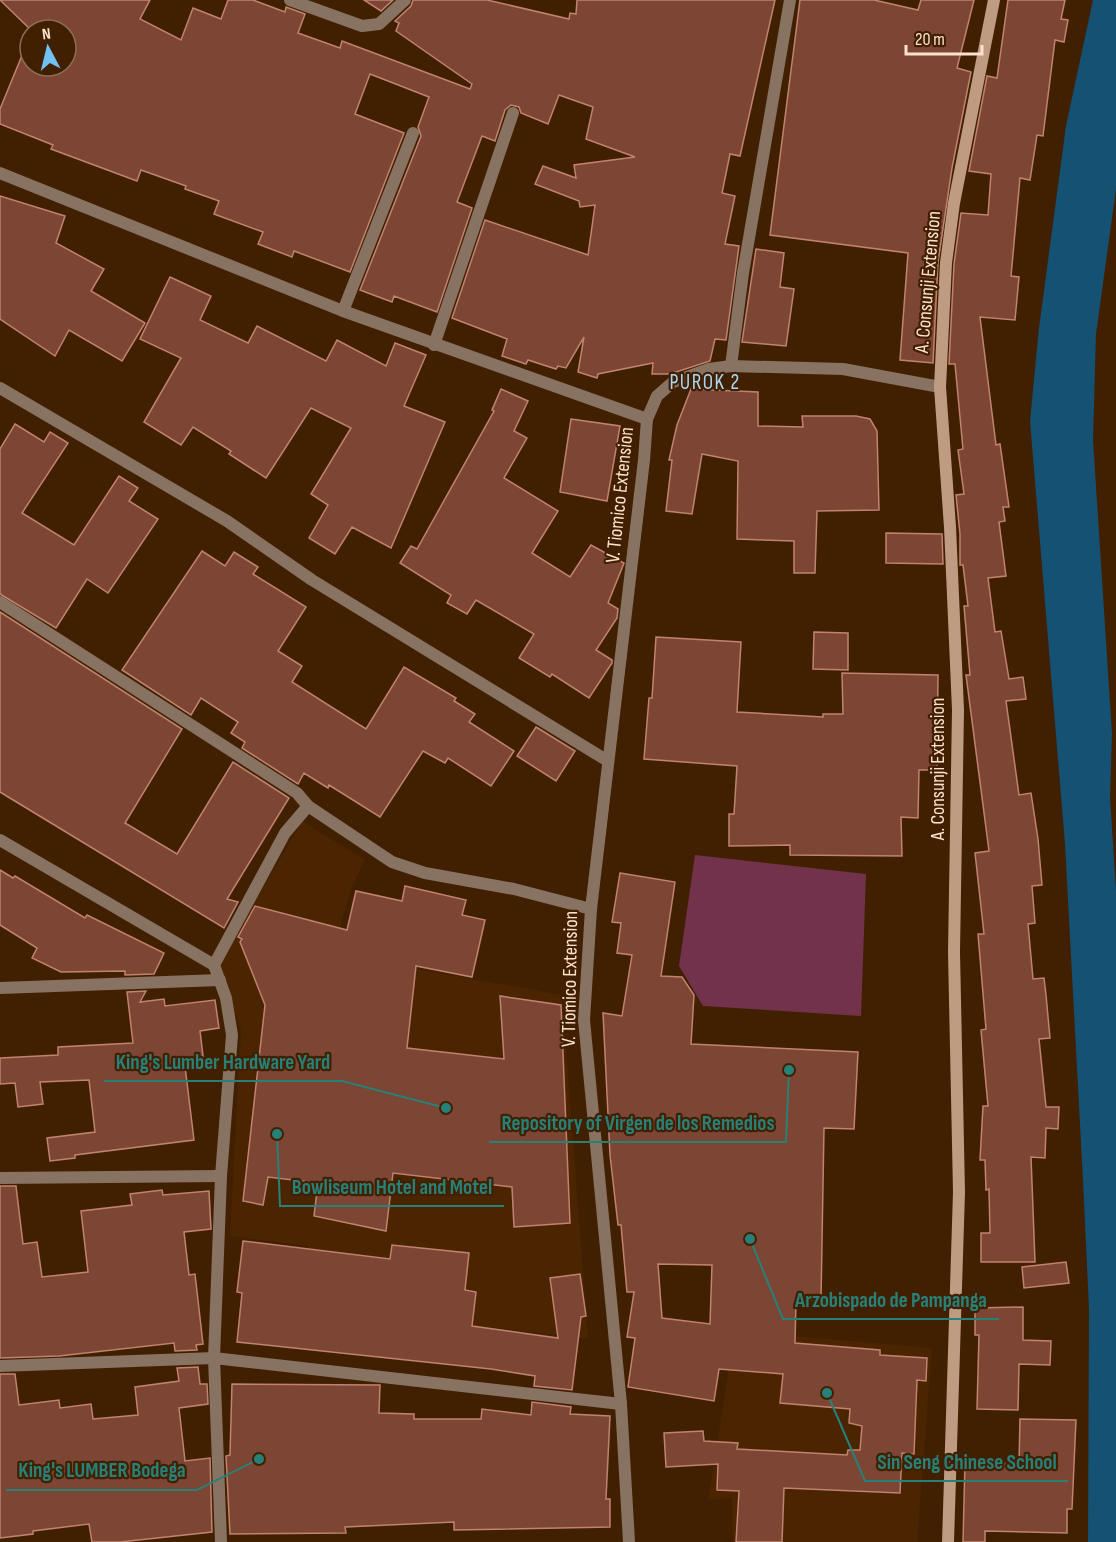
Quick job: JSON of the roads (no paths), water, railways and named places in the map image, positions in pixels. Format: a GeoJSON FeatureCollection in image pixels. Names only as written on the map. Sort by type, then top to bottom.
{"type":"FeatureCollection","features":[{"type":"Feature","properties":{"kind":"main road","name":"A. Consunji Extension"},"geometry":{"type":"LineString","coordinates":[[948,1542],[959,1192],[954,952],[958,710],[950,527],[940,387],[946,263],[954,204],[994,0]]}},
{"type":"Feature","properties":{"kind":"street"},"geometry":{"type":"LineString","coordinates":[[290,0],[362,26],[380,24],[405,0]]}},
{"type":"Feature","properties":{"kind":"street"},"geometry":{"type":"LineString","coordinates":[[731,366],[743,273],[790,0]]}},
{"type":"Feature","properties":{"kind":"street"},"geometry":{"type":"LineString","coordinates":[[434,345],[513,113]]}},
{"type":"Feature","properties":{"kind":"street"},"geometry":{"type":"LineString","coordinates":[[343,311],[413,133]]}},
{"type":"Feature","properties":{"kind":"street"},"geometry":{"type":"LineString","coordinates":[[0,173],[343,311],[647,419],[657,396],[673,382],[709,369],[731,366],[843,369],[940,387]]}},
{"type":"Feature","properties":{"kind":"street"},"geometry":{"type":"LineString","coordinates":[[0,388],[227,520],[312,580],[608,761]]}},
{"type":"Feature","properties":{"kind":"street","name":"V. Tiomico Extension"},"geometry":{"type":"LineString","coordinates":[[629,1542],[621,1404],[584,1020],[591,909],[643,472],[647,419]]}},
{"type":"Feature","properties":{"kind":"street"},"geometry":{"type":"LineString","coordinates":[[0,602],[281,782],[297,793],[308,806],[392,862],[425,873],[514,889],[591,909]]}},
{"type":"Feature","properties":{"kind":"street"},"geometry":{"type":"LineString","coordinates":[[214,965],[285,833],[308,806]]}},
{"type":"Feature","properties":{"kind":"street"},"geometry":{"type":"LineString","coordinates":[[0,840],[214,965],[220,980],[232,1035],[221,1176],[214,1358],[221,1542]]}},
{"type":"Feature","properties":{"kind":"street"},"geometry":{"type":"LineString","coordinates":[[0,988],[220,980]]}},
{"type":"Feature","properties":{"kind":"street"},"geometry":{"type":"LineString","coordinates":[[0,1178],[221,1176]]}},
{"type":"Feature","properties":{"kind":"street"},"geometry":{"type":"LineString","coordinates":[[0,1366],[214,1358],[621,1404]]}},
{"type":"Feature","properties":{"kind":"water"},"geometry":{"type":"Polygon","coordinates":[[[1093,0],[1116,0],[1116,189],[1096,334],[1093,440],[1112,734],[1110,797],[1116,891],[1116,1542],[1088,1542],[1089,1309],[1083,1180],[1065,844],[1030,421],[1039,328],[1066,126],[1093,0]]]}},
{"type":"Feature","properties":{"kind":"place","name":"Repository of Virgen de los Remedios"},"geometry":{"type":"Point","coordinates":[789,1070]}},
{"type":"Feature","properties":{"kind":"place","name":"King's Lumber Hardware Yard"},"geometry":{"type":"Point","coordinates":[446,1108]}},
{"type":"Feature","properties":{"kind":"place","name":"Bowliseum Hotel and Motel"},"geometry":{"type":"Point","coordinates":[277,1134]}},
{"type":"Feature","properties":{"kind":"place","name":"Arzobispado de Pampanga"},"geometry":{"type":"Point","coordinates":[750,1239]}},
{"type":"Feature","properties":{"kind":"place","name":"Sin Seng Chinese School"},"geometry":{"type":"Point","coordinates":[827,1393]}},
{"type":"Feature","properties":{"kind":"place","name":"King's LUMBER Bodega"},"geometry":{"type":"Point","coordinates":[259,1459]}},
{"type":"Feature","properties":{"kind":"district","name":"PUROK 2"},"geometry":{"type":"Point","coordinates":[705,382]}}]}
